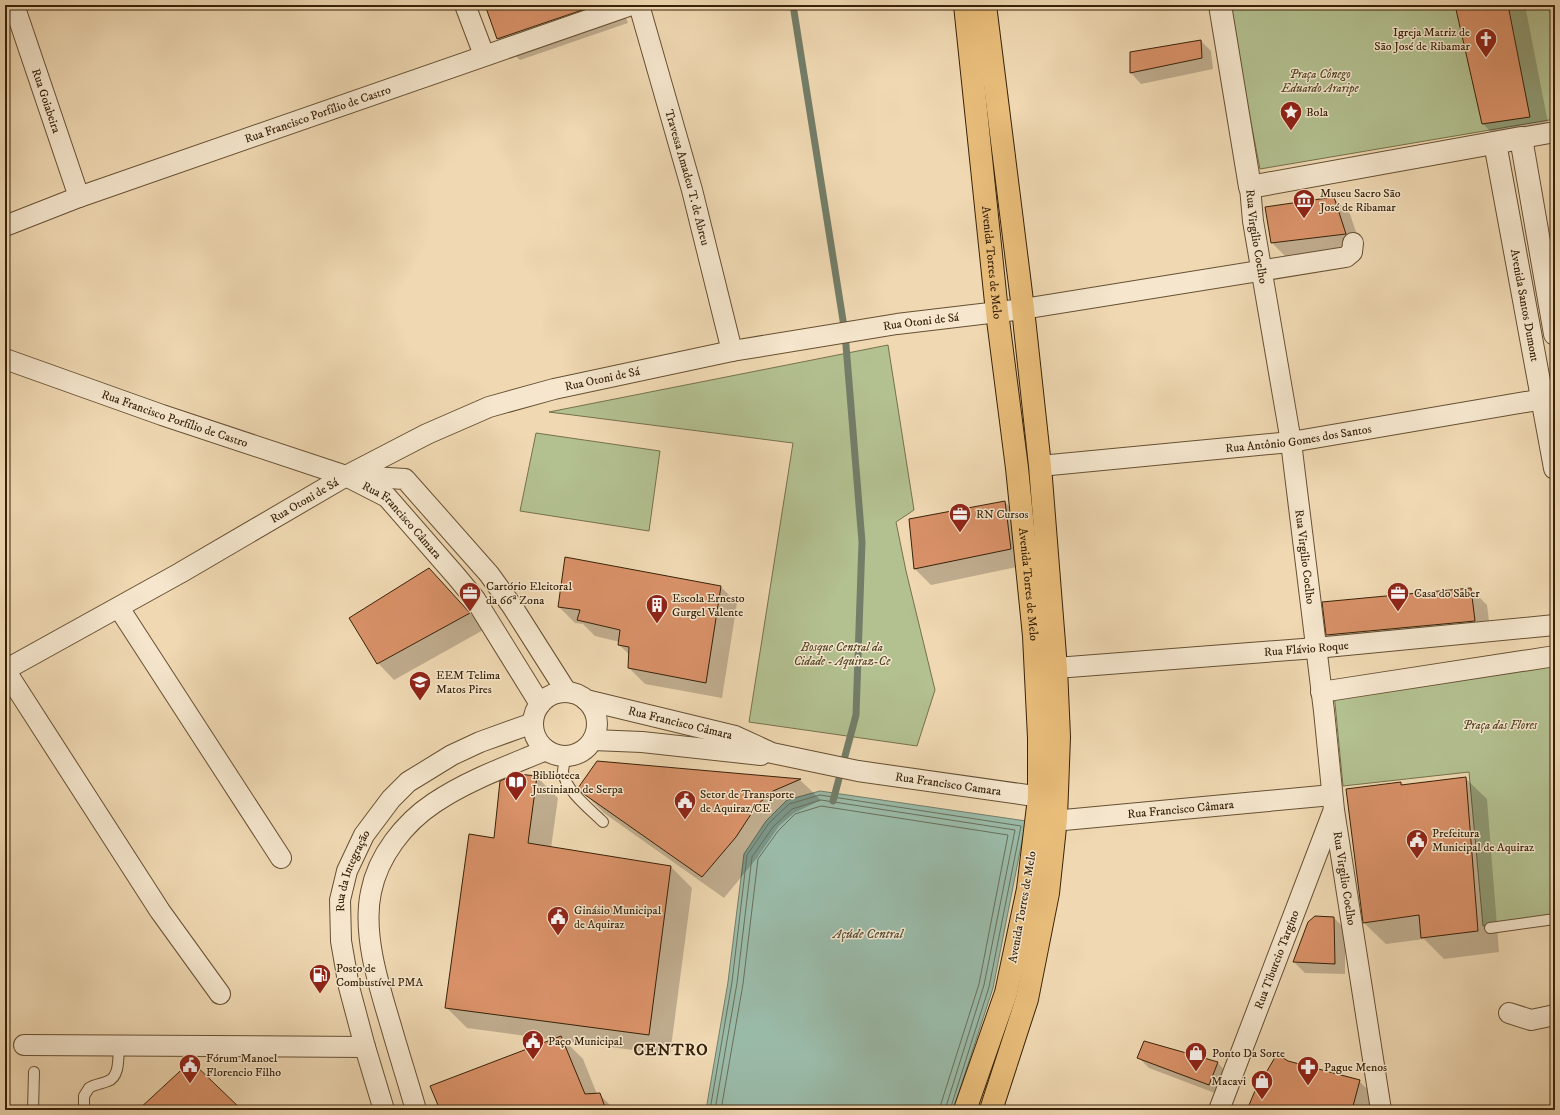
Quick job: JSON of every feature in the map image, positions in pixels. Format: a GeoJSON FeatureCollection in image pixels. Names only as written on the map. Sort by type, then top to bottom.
{"type":"FeatureCollection","features":[{"type":"Feature","properties":{"kind":"main road","name":"Avenida Torres de Melo"},"geometry":{"type":"LineString","coordinates":[[965,5],[997,312],[1017,468],[1034,636],[1039,738],[1039,798],[1028,890],[1006,993],[968,1104]]}},
{"type":"Feature","properties":{"kind":"main road","name":"Avenida Torres de Melo"},"geometry":{"type":"LineString","coordinates":[[985,5],[1023,309],[1040,466],[1056,668],[1059,743],[1056,818],[1048,893],[1027,999],[997,1109]]}},
{"type":"Feature","properties":{"kind":"main road"},"geometry":{"type":"LineString","coordinates":[[968,1104],[997,1109]]}},
{"type":"Feature","properties":{"kind":"street","name":"Rua Goiabeira"},"geometry":{"type":"LineString","coordinates":[[14,5],[79,197]]}},
{"type":"Feature","properties":{"kind":"street"},"geometry":{"type":"LineString","coordinates":[[465,5],[484,55]]}},
{"type":"Feature","properties":{"kind":"street","name":"Rua Francisco Porfílio de Castro"},"geometry":{"type":"LineString","coordinates":[[5,226],[79,197],[484,55],[632,5]]}},
{"type":"Feature","properties":{"kind":"street","name":"Travessa Amadeu T. de Abreu"},"geometry":{"type":"LineString","coordinates":[[639,5],[692,190],[732,351]]}},
{"type":"Feature","properties":{"kind":"street","name":"Rua Virgilio Coelho"},"geometry":{"type":"LineString","coordinates":[[1220,5],[1250,187],[1253,221],[1291,442],[1333,803],[1381,1110]]}},
{"type":"Feature","properties":{"kind":"street"},"geometry":{"type":"LineString","coordinates":[[1250,187],[1555,132]]}},
{"type":"Feature","properties":{"kind":"street","name":"Avenida Santos Dumont"},"geometry":{"type":"LineString","coordinates":[[1521,138],[1555,334]]}},
{"type":"Feature","properties":{"kind":"street","name":"Avenida Santos Dumont"},"geometry":{"type":"LineString","coordinates":[[1494,143],[1519,269],[1548,398],[1555,468]]}},
{"type":"Feature","properties":{"kind":"street","name":"Rua Otoni de Sá"},"geometry":{"type":"LineString","coordinates":[[5,670],[119,608],[346,476],[427,434],[489,407],[554,389],[732,351],[897,324],[1023,309],[1346,257],[1352,252],[1353,243]]}},
{"type":"Feature","properties":{"kind":"street"},"geometry":{"type":"LineString","coordinates":[[1519,269],[1543,264]]}},
{"type":"Feature","properties":{"kind":"street","name":"Rua Francisco Porfílio de Castro"},"geometry":{"type":"LineString","coordinates":[[5,359],[162,415],[346,476]]}},
{"type":"Feature","properties":{"kind":"street","name":"Rua Antônio Gomes dos Santos"},"geometry":{"type":"LineString","coordinates":[[1040,466],[1291,442],[1548,398]]}},
{"type":"Feature","properties":{"kind":"street","name":"Rua Francisco Câmara"},"geometry":{"type":"LineString","coordinates":[[346,476],[406,479],[489,574],[512,606],[566,691]]}},
{"type":"Feature","properties":{"kind":"street","name":"Rua Francisco Câmara"},"geometry":{"type":"LineString","coordinates":[[346,476],[387,497],[456,576],[475,599],[540,704]]}},
{"type":"Feature","properties":{"kind":"street"},"geometry":{"type":"LineString","coordinates":[[119,608],[281,858]]}},
{"type":"Feature","properties":{"kind":"street","name":"Rua Flávio Roque"},"geometry":{"type":"LineString","coordinates":[[1056,668],[1316,648],[1555,625]]}},
{"type":"Feature","properties":{"kind":"street"},"geometry":{"type":"LineString","coordinates":[[1321,692],[1555,656]]}},
{"type":"Feature","properties":{"kind":"street"},"geometry":{"type":"LineString","coordinates":[[5,670],[160,911],[220,994]]}},
{"type":"Feature","properties":{"kind":"street"},"geometry":{"type":"LineString","coordinates":[[566,691],[577,694],[586,700],[597,718],[597,730],[593,740],[586,749],[576,754],[566,756],[555,754],[546,750],[536,738],[533,723],[534,713],[540,704],[547,697],[556,692],[566,691]]}},
{"type":"Feature","properties":{"kind":"street","name":"Rua Francisco Câmara"},"geometry":{"type":"LineString","coordinates":[[586,700],[735,736],[772,754],[858,771]]}},
{"type":"Feature","properties":{"kind":"street","name":"Rua da Integração"},"geometry":{"type":"LineString","coordinates":[[384,1110],[349,987],[340,941],[340,900],[347,871],[364,835],[391,799],[408,782],[452,755],[480,742],[533,723]]}},
{"type":"Feature","properties":{"kind":"street","name":"Rua Francisco Câmara"},"geometry":{"type":"LineString","coordinates":[[593,740],[642,742],[759,755],[772,754]]}},
{"type":"Feature","properties":{"kind":"street","name":"Rua da Integração"},"geometry":{"type":"LineString","coordinates":[[416,1110],[380,988],[369,933],[371,892],[376,874],[383,858],[410,822],[434,803],[482,777],[546,750]]}},
{"type":"Feature","properties":{"kind":"street","name":"Rua Francisco Camara"},"geometry":{"type":"LineString","coordinates":[[858,771],[1034,796],[1039,798]]}},
{"type":"Feature","properties":{"kind":"street"},"geometry":{"type":"LineString","coordinates":[[1039,798],[1056,818]]}},
{"type":"Feature","properties":{"kind":"street","name":"Rua Francisco Câmara"},"geometry":{"type":"LineString","coordinates":[[1056,818],[1064,820],[1333,803]]}},
{"type":"Feature","properties":{"kind":"street","name":"Rua Tiburcio Targino"},"geometry":{"type":"LineString","coordinates":[[1219,1110],[1333,803]]}},
{"type":"Feature","properties":{"kind":"street"},"geometry":{"type":"LineString","coordinates":[[1510,1013],[1531,1020],[1555,1015]]}},
{"type":"Feature","properties":{"kind":"street"},"geometry":{"type":"LineString","coordinates":[[24,1045],[365,1047]]}},
{"type":"Feature","properties":{"kind":"lane"},"geometry":{"type":"LineString","coordinates":[[566,756],[563,772],[566,782],[574,793],[603,822]]}},
{"type":"Feature","properties":{"kind":"lane"},"geometry":{"type":"LineString","coordinates":[[1490,928],[1555,919]]}},
{"type":"Feature","properties":{"kind":"lane"},"geometry":{"type":"LineString","coordinates":[[84,1110],[84,1096],[89,1088],[113,1079],[116,1074],[119,1046]]}},
{"type":"Feature","properties":{"kind":"lane"},"geometry":{"type":"LineString","coordinates":[[33,1110],[34,1072]]}},
{"type":"Feature","properties":{"kind":"green space","name":"Praça Cônego Eduardo Araripe"},"geometry":{"type":"Polygon","coordinates":[[[1228,5],[1551,5],[1555,35],[1555,119],[1260,169],[1228,5]]]}},
{"type":"Feature","properties":{"kind":"green space","name":"Bosque Central da Cidade - Aquiraz-Ce"},"geometry":{"type":"Polygon","coordinates":[[[888,345],[914,510],[896,522],[906,571],[935,690],[917,746],[749,722],[793,443],[549,412],[888,345]]]}},
{"type":"Feature","properties":{"kind":"green space"},"geometry":{"type":"Polygon","coordinates":[[[536,433],[660,451],[649,531],[520,511],[536,433]]]}},
{"type":"Feature","properties":{"kind":"green space","name":"Praça das Flores"},"geometry":{"type":"Polygon","coordinates":[[[1555,661],[1555,914],[1483,926],[1469,772],[1343,786],[1334,693],[1555,661]]]}},
{"type":"Feature","properties":{"kind":"water","name":"Açúde Central"},"geometry":{"type":"Polygon","coordinates":[[[820,791],[1026,821],[993,988],[953,1110],[706,1110],[728,982],[744,854],[766,821],[787,800],[820,791]]]}},
{"type":"Feature","properties":{"kind":"building"},"geometry":{"type":"Polygon","coordinates":[[[485,5],[591,5],[591,7],[497,39],[485,5]]]}},
{"type":"Feature","properties":{"kind":"building"},"geometry":{"type":"Polygon","coordinates":[[[1455,5],[1508,5],[1530,117],[1482,124],[1455,5]]]}},
{"type":"Feature","properties":{"kind":"building"},"geometry":{"type":"Polygon","coordinates":[[[1201,40],[1202,58],[1130,73],[1130,52],[1201,40]]]}},
{"type":"Feature","properties":{"kind":"building","name":"Museu Sacro São José de Ribamar"},"geometry":{"type":"Polygon","coordinates":[[[1334,197],[1346,234],[1271,243],[1265,207],[1334,197]]]}},
{"type":"Feature","properties":{"kind":"building","name":"RN Cursos"},"geometry":{"type":"Polygon","coordinates":[[[1005,501],[1011,549],[914,569],[909,519],[1005,501]]]}},
{"type":"Feature","properties":{"kind":"building","name":"Escola Ernesto Gurgel Valente"},"geometry":{"type":"Polygon","coordinates":[[[565,557],[721,586],[706,683],[628,668],[629,647],[618,645],[620,630],[577,620],[580,610],[558,607],[565,557]]]}},
{"type":"Feature","properties":{"kind":"building"},"geometry":{"type":"Polygon","coordinates":[[[429,568],[470,613],[377,664],[349,618],[429,568]]]}},
{"type":"Feature","properties":{"kind":"building","name":"Casa do Saber"},"geometry":{"type":"Polygon","coordinates":[[[1471,588],[1475,621],[1326,635],[1322,602],[1471,588]]]}},
{"type":"Feature","properties":{"kind":"building","name":"Setor de Transporte de Aquiraz/CE"},"geometry":{"type":"Polygon","coordinates":[[[597,761],[801,779],[773,791],[757,805],[736,837],[702,877],[581,792],[578,788],[597,761]]]}},
{"type":"Feature","properties":{"kind":"building","name":"Ginásio Municipal de Aquiraz"},"geometry":{"type":"Polygon","coordinates":[[[517,774],[537,776],[528,843],[671,866],[649,1035],[445,1008],[469,834],[494,838],[500,781],[517,774]]]}},
{"type":"Feature","properties":{"kind":"building"},"geometry":{"type":"Polygon","coordinates":[[[1466,777],[1478,931],[1421,938],[1419,915],[1363,923],[1346,789],[1401,782],[1401,785],[1466,777]]]}},
{"type":"Feature","properties":{"kind":"building"},"geometry":{"type":"Polygon","coordinates":[[[1315,916],[1334,917],[1335,964],[1293,962],[1308,922],[1315,916]]]}},
{"type":"Feature","properties":{"kind":"building","name":"Paço Municipal"},"geometry":{"type":"Polygon","coordinates":[[[561,1036],[585,1094],[600,1093],[606,1110],[440,1110],[430,1086],[561,1036]]]}},
{"type":"Feature","properties":{"kind":"building","name":"Ponto Da Sorte"},"geometry":{"type":"Polygon","coordinates":[[[1144,1041],[1218,1062],[1209,1085],[1137,1058],[1144,1041]]]}},
{"type":"Feature","properties":{"kind":"building","name":"Pague Menos"},"geometry":{"type":"Polygon","coordinates":[[[1277,1054],[1288,1061],[1360,1080],[1352,1110],[1247,1110],[1254,1093],[1277,1054]]]}},
{"type":"Feature","properties":{"kind":"building","name":"Fórum Manoel Florencio Filho"},"geometry":{"type":"Polygon","coordinates":[[[191,1061],[242,1110],[138,1110],[191,1061]]]}},
{"type":"Feature","properties":{"kind":"waterway"},"geometry":{"type":"LineString","coordinates":[[793,5],[845,333],[862,542],[856,715],[833,801]]}},
{"type":"Feature","properties":{"kind":"place","name":"Igreja Matriz de São José de Ribamar"},"geometry":{"type":"Point","coordinates":[1486,58]}},
{"type":"Feature","properties":{"kind":"place","name":"Bola"},"geometry":{"type":"Point","coordinates":[1291,132]}},
{"type":"Feature","properties":{"kind":"place","name":"Museu Sacro São José de Ribamar"},"geometry":{"type":"Point","coordinates":[1304,220]}},
{"type":"Feature","properties":{"kind":"place","name":"RN Cursos"},"geometry":{"type":"Point","coordinates":[960,534]}},
{"type":"Feature","properties":{"kind":"place","name":"Cartório Eleitoral da 66ª Zona"},"geometry":{"type":"Point","coordinates":[470,612]}},
{"type":"Feature","properties":{"kind":"place","name":"Casa do Saber"},"geometry":{"type":"Point","coordinates":[1398,612]}},
{"type":"Feature","properties":{"kind":"place","name":"Escola Ernesto Gurgel Valente"},"geometry":{"type":"Point","coordinates":[657,624]}},
{"type":"Feature","properties":{"kind":"place","name":"EEM Telima Matos Pires"},"geometry":{"type":"Point","coordinates":[420,702]}},
{"type":"Feature","properties":{"kind":"place","name":"Biblioteca Justiniano de Serpa"},"geometry":{"type":"Point","coordinates":[516,802]}},
{"type":"Feature","properties":{"kind":"place","name":"Setor de Transporte de Aquiraz/CE"},"geometry":{"type":"Point","coordinates":[685,820]}},
{"type":"Feature","properties":{"kind":"place","name":"Prefeitura Municipal de Aquiraz"},"geometry":{"type":"Point","coordinates":[1417,860]}},
{"type":"Feature","properties":{"kind":"place","name":"Ginásio Municipal de Aquiraz"},"geometry":{"type":"Point","coordinates":[558,936]}},
{"type":"Feature","properties":{"kind":"place","name":"Posto de Combustível PMA"},"geometry":{"type":"Point","coordinates":[320,994]}},
{"type":"Feature","properties":{"kind":"place","name":"Paço Municipal"},"geometry":{"type":"Point","coordinates":[533,1060]}},
{"type":"Feature","properties":{"kind":"place","name":"Ponto Da Sorte"},"geometry":{"type":"Point","coordinates":[1196,1072]}},
{"type":"Feature","properties":{"kind":"place","name":"Fórum Manoel Florencio Filho"},"geometry":{"type":"Point","coordinates":[190,1084]}},
{"type":"Feature","properties":{"kind":"place","name":"Pague Menos"},"geometry":{"type":"Point","coordinates":[1308,1086]}},
{"type":"Feature","properties":{"kind":"place","name":"Macavi"},"geometry":{"type":"Point","coordinates":[1262,1100]}},
{"type":"Feature","properties":{"kind":"district","name":"CENTRO"},"geometry":{"type":"Point","coordinates":[671,1049]}}]}
